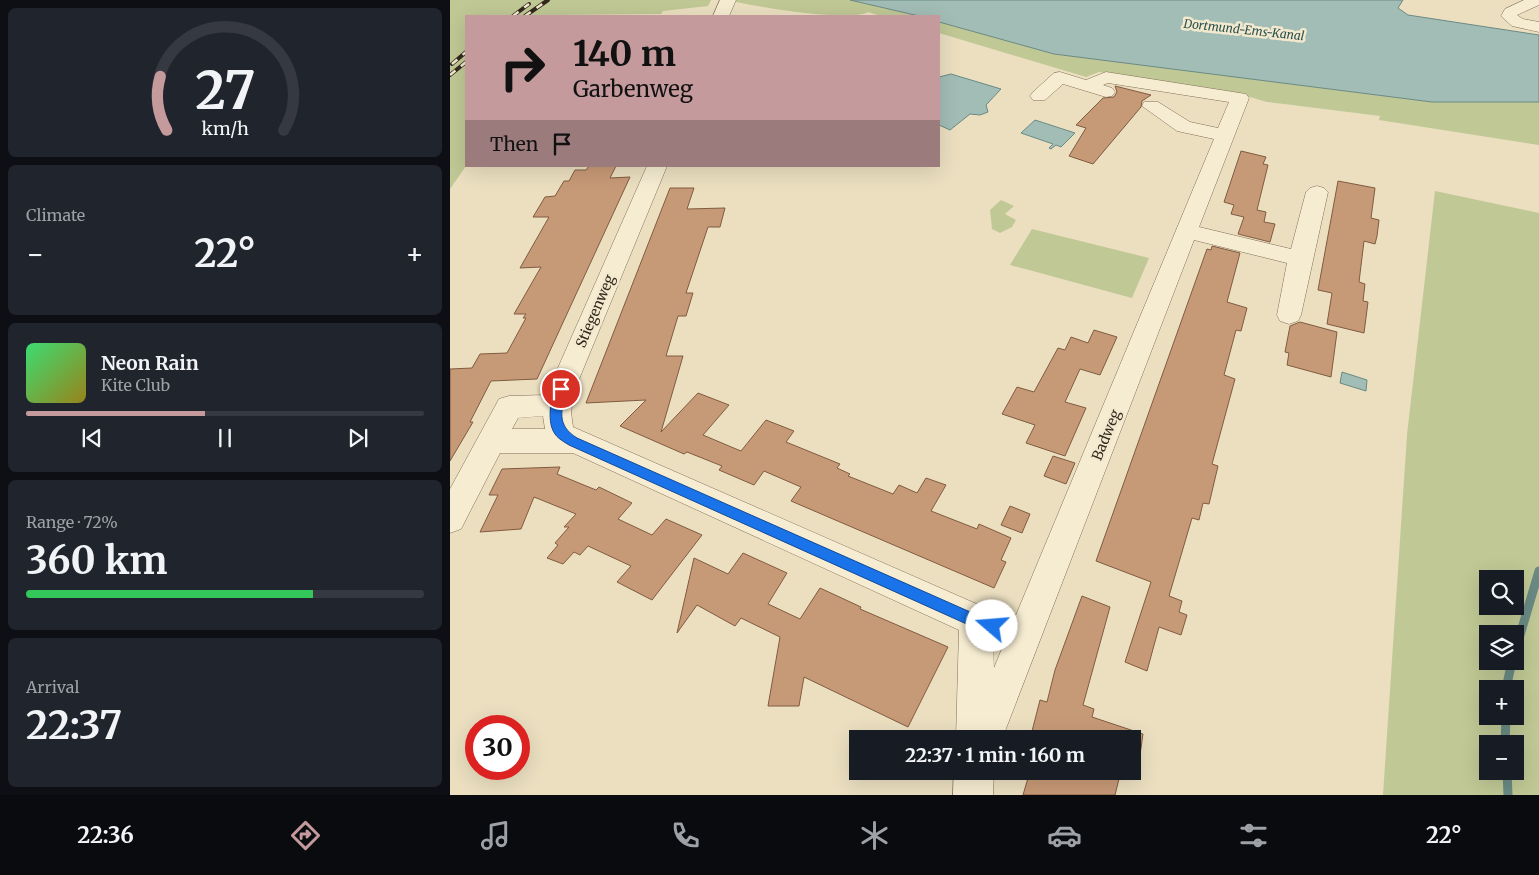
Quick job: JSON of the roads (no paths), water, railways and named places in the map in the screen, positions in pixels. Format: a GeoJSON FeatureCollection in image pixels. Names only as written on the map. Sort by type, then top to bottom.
{"type":"FeatureCollection","features":[{"type":"Feature","properties":{"kind":"street"},"geometry":{"type":"LineString","coordinates":[[721,15],[728,0]]}},
{"type":"Feature","properties":{"kind":"street"},"geometry":{"type":"LineString","coordinates":[[1537,2],[1515,9],[1510,12],[1509,16],[1518,23],[1539,27]]}},
{"type":"Feature","properties":{"kind":"street"},"geometry":{"type":"LineString","coordinates":[[1039,96],[1060,77],[1119,96]]}},
{"type":"Feature","properties":{"kind":"street","name":"Badweg"},"geometry":{"type":"LineString","coordinates":[[988,730],[1240,98],[1106,77],[1089,85]]}},
{"type":"Feature","properties":{"kind":"street"},"geometry":{"type":"LineString","coordinates":[[1151,106],[1184,127],[1226,133]]}},
{"type":"Feature","properties":{"kind":"street","name":"Stiegenweg"},"geometry":{"type":"LineString","coordinates":[[556,405],[561,389],[657,167]]}},
{"type":"Feature","properties":{"kind":"street"},"geometry":{"type":"LineString","coordinates":[[1289,315],[1300,259],[1317,192]]}},
{"type":"Feature","properties":{"kind":"street"},"geometry":{"type":"LineString","coordinates":[[1188,231],[1300,259]]}},
{"type":"Feature","properties":{"kind":"street"},"geometry":{"type":"LineString","coordinates":[[450,519],[509,407],[556,405],[557,427],[562,435],[573,441],[976,621],[1026,635]]}},
{"type":"Feature","properties":{"kind":"street"},"geometry":{"type":"LineString","coordinates":[[491,441],[573,441]]}},
{"type":"Feature","properties":{"kind":"street"},"geometry":{"type":"LineString","coordinates":[[975,730],[976,621]]}},
{"type":"Feature","properties":{"kind":"street"},"geometry":{"type":"LineString","coordinates":[[973,795],[974,780]]}},
{"type":"Feature","properties":{"kind":"water","name":"Dortmund-Ems-Kanal"},"geometry":{"type":"Polygon","coordinates":[[[850,0],[1403,0],[1398,8],[1408,15],[1539,35],[1539,102],[1432,102],[1054,54],[940,22],[940,15],[915,15],[850,0]]]}},
{"type":"Feature","properties":{"kind":"water"},"geometry":{"type":"Polygon","coordinates":[[[951,74],[1001,89],[986,105],[988,112],[980,115],[970,114],[950,130],[940,125],[940,77],[951,74]]]}},
{"type":"Feature","properties":{"kind":"water"},"geometry":{"type":"Polygon","coordinates":[[[1035,120],[1075,133],[1061,147],[1056,145],[1051,149],[1049,148],[1053,144],[1021,133],[1035,120]]]}},
{"type":"Feature","properties":{"kind":"water"},"geometry":{"type":"Polygon","coordinates":[[[1342,372],[1367,380],[1366,391],[1340,383],[1342,372]]]}},
{"type":"Feature","properties":{"kind":"waterway"},"geometry":{"type":"LineString","coordinates":[[1523,625],[1539,571]]}},
{"type":"Feature","properties":{"kind":"waterway"},"geometry":{"type":"LineString","coordinates":[[1508,680],[1510,670]]}},
{"type":"Feature","properties":{"kind":"waterway"},"geometry":{"type":"LineString","coordinates":[[1505,735],[1506,725]]}},
{"type":"Feature","properties":{"kind":"waterway"},"geometry":{"type":"LineString","coordinates":[[1507,780],[1508,795]]}},
{"type":"Feature","properties":{"kind":"railway"},"geometry":{"type":"LineString","coordinates":[[526,15],[548,0]]}},
{"type":"Feature","properties":{"kind":"railway"},"geometry":{"type":"LineString","coordinates":[[514,15],[529,4]]}},
{"type":"Feature","properties":{"kind":"railway"},"geometry":{"type":"LineString","coordinates":[[452,64],[465,53]]}},
{"type":"Feature","properties":{"kind":"railway"},"geometry":{"type":"LineString","coordinates":[[450,75],[465,63]]}}]}
